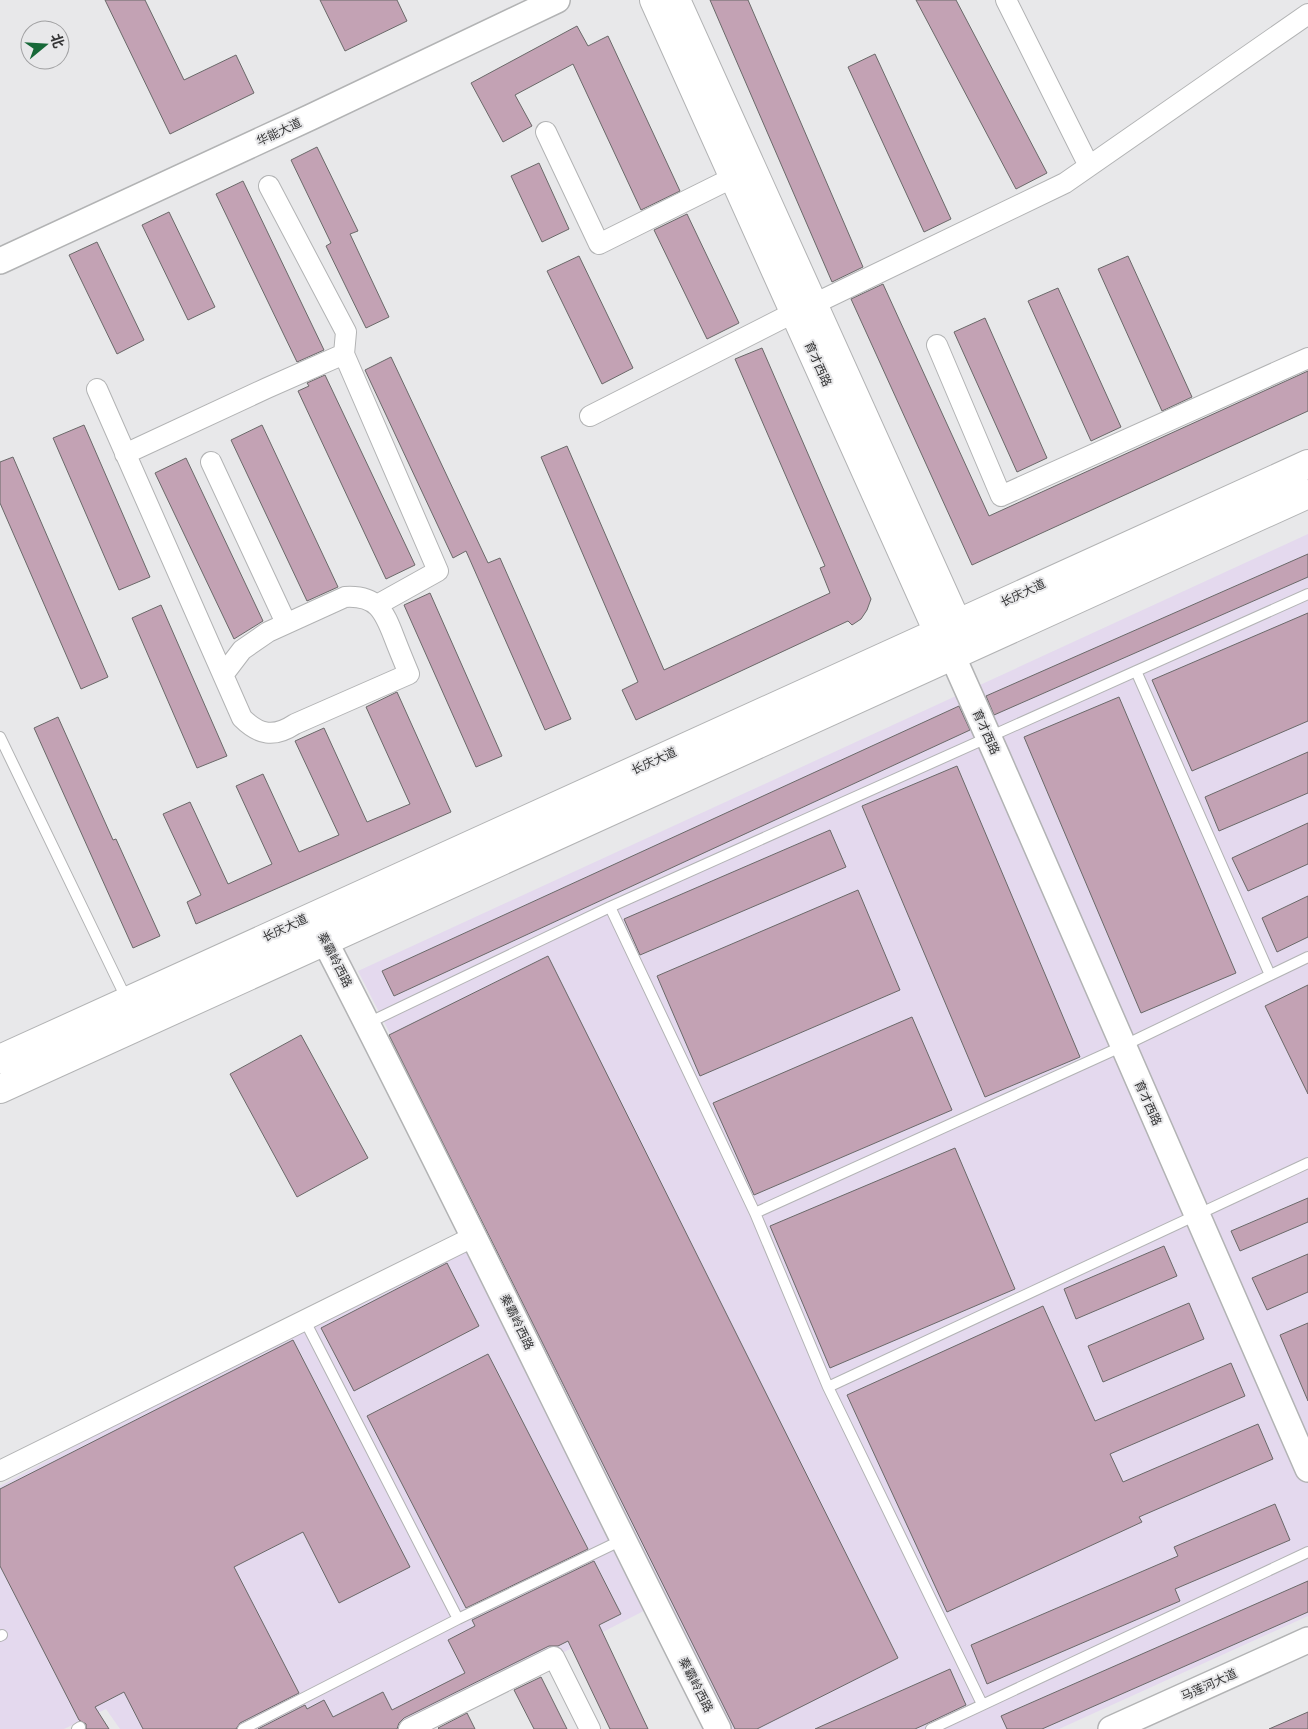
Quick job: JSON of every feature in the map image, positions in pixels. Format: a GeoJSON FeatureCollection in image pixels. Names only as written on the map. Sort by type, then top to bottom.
{"type":"FeatureCollection","features":[{"type":"Feature","properties":{"kind":"main road","name":"育才西路"},"geometry":{"type":"LineString","coordinates":[[654,0],[734,177],[804,308]]}},
{"type":"Feature","properties":{"kind":"main road","name":"育才西路"},"geometry":{"type":"LineString","coordinates":[[676,0],[804,308],[948,627]]}},
{"type":"Feature","properties":{"kind":"main road","name":"长庆大道"},"geometry":{"type":"LineString","coordinates":[[0,1059],[1308,464]]}},
{"type":"Feature","properties":{"kind":"main road"},"geometry":{"type":"LineString","coordinates":[[0,1089],[1308,494]]}},
{"type":"Feature","properties":{"kind":"street","name":"华能大道"},"geometry":{"type":"LineString","coordinates":[[0,250],[532,0]]}},
{"type":"Feature","properties":{"kind":"street","name":"华能大道"},"geometry":{"type":"LineString","coordinates":[[0,262],[557,0]]}},
{"type":"Feature","properties":{"kind":"street"},"geometry":{"type":"LineString","coordinates":[[1006,0],[1089,166]]}},
{"type":"Feature","properties":{"kind":"street"},"geometry":{"type":"LineString","coordinates":[[590,416],[804,308],[1065,183],[1308,14]]}},
{"type":"Feature","properties":{"kind":"street"},"geometry":{"type":"LineString","coordinates":[[546,132],[599,244],[734,177]]}},
{"type":"Feature","properties":{"kind":"street"},"geometry":{"type":"LineString","coordinates":[[269,186],[346,332],[344,354],[438,571],[377,605]]}},
{"type":"Feature","properties":{"kind":"street"},"geometry":{"type":"LineString","coordinates":[[936,345],[1001,496],[1308,358]]}},
{"type":"Feature","properties":{"kind":"street"},"geometry":{"type":"LineString","coordinates":[[125,454],[344,354]]}},
{"type":"Feature","properties":{"kind":"street"},"geometry":{"type":"LineString","coordinates":[[97,389],[125,454],[242,718],[250,727],[261,732],[285,731],[295,724],[409,674],[384,613],[377,605],[367,599],[356,596],[345,597],[268,632],[242,650],[223,675]]}},
{"type":"Feature","properties":{"kind":"street"},"geometry":{"type":"LineString","coordinates":[[211,462],[286,624]]}},
{"type":"Feature","properties":{"kind":"street","name":"育才西路"},"geometry":{"type":"LineString","coordinates":[[948,627],[1204,1213],[1308,1468]]}},
{"type":"Feature","properties":{"kind":"street","name":"秦霸岭西路"},"geometry":{"type":"LineString","coordinates":[[307,918],[470,1239],[617,1542],[705,1729]]}},
{"type":"Feature","properties":{"kind":"street","name":"育才西路"},"geometry":{"type":"LineString","coordinates":[[1204,1213],[1308,1431]]}},
{"type":"Feature","properties":{"kind":"street"},"geometry":{"type":"LineString","coordinates":[[0,1471],[470,1239]]}},
{"type":"Feature","properties":{"kind":"street","name":"秦霸岭西路"},"geometry":{"type":"LineString","coordinates":[[617,1542],[718,1729]]}},
{"type":"Feature","properties":{"kind":"street","name":"马莲河大道"},"geometry":{"type":"LineString","coordinates":[[1111,1729],[1308,1640]]}},
{"type":"Feature","properties":{"kind":"street","name":"马莲河大道"},"geometry":{"type":"LineString","coordinates":[[1147,1729],[1308,1656]]}},
{"type":"Feature","properties":{"kind":"street"},"geometry":{"type":"LineString","coordinates":[[409,1729],[554,1657],[590,1729]]}},
{"type":"Feature","properties":{"kind":"lane"},"geometry":{"type":"LineString","coordinates":[[362,1026],[610,907],[1308,594]]}},
{"type":"Feature","properties":{"kind":"lane"},"geometry":{"type":"LineString","coordinates":[[1136,671],[1270,975]]}},
{"type":"Feature","properties":{"kind":"lane"},"geometry":{"type":"LineString","coordinates":[[0,737],[128,1001]]}},
{"type":"Feature","properties":{"kind":"lane"},"geometry":{"type":"LineString","coordinates":[[610,907],[755,1213],[828,1388],[982,1704]]}},
{"type":"Feature","properties":{"kind":"lane"},"geometry":{"type":"LineString","coordinates":[[755,1213],[1130,1042],[1308,957]]}},
{"type":"Feature","properties":{"kind":"lane"},"geometry":{"type":"LineString","coordinates":[[828,1388],[1308,1163]]}},
{"type":"Feature","properties":{"kind":"lane"},"geometry":{"type":"LineString","coordinates":[[305,1321],[458,1619]]}},
{"type":"Feature","properties":{"kind":"lane"},"geometry":{"type":"LineString","coordinates":[[243,1729],[458,1619],[617,1542]]}},
{"type":"Feature","properties":{"kind":"lane"},"geometry":{"type":"LineString","coordinates":[[931,1729],[1308,1552]]}},
{"type":"Feature","properties":{"kind":"shaded area"},"geometry":{"type":"Polygon","coordinates":[[[1308,534],[1308,1616],[1059,1729],[728,1729],[661,1602],[415,1729],[120,1729],[106,1709],[64,1729],[0,1729],[0,1486],[488,1226],[358,971],[1308,534]]]}},
{"type":"Feature","properties":{"kind":"building"},"geometry":{"type":"Polygon","coordinates":[[[105,0],[145,0],[184,80],[236,55],[254,93],[170,134],[105,0]]]}},
{"type":"Feature","properties":{"kind":"building"},"geometry":{"type":"Polygon","coordinates":[[[320,0],[397,0],[407,21],[345,51],[320,0]]]}},
{"type":"Feature","properties":{"kind":"building"},"geometry":{"type":"Polygon","coordinates":[[[710,0],[748,0],[863,267],[832,282],[710,0]]]}},
{"type":"Feature","properties":{"kind":"building"},"geometry":{"type":"Polygon","coordinates":[[[916,0],[956,0],[1047,173],[1016,189],[916,0]]]}},
{"type":"Feature","properties":{"kind":"building"},"geometry":{"type":"Polygon","coordinates":[[[577,26],[588,46],[608,36],[680,191],[641,210],[573,64],[515,95],[532,126],[503,142],[471,83],[577,26]]]}},
{"type":"Feature","properties":{"kind":"building"},"geometry":{"type":"Polygon","coordinates":[[[875,54],[951,219],[924,232],[848,67],[875,54]]]}},
{"type":"Feature","properties":{"kind":"building"},"geometry":{"type":"Polygon","coordinates":[[[317,147],[358,231],[350,234],[389,317],[366,328],[326,246],[331,243],[291,160],[317,147]]]}},
{"type":"Feature","properties":{"kind":"building"},"geometry":{"type":"Polygon","coordinates":[[[539,163],[569,229],[542,242],[511,176],[539,163]]]}},
{"type":"Feature","properties":{"kind":"building"},"geometry":{"type":"Polygon","coordinates":[[[243,181],[324,350],[297,362],[216,194],[243,181]]]}},
{"type":"Feature","properties":{"kind":"building"},"geometry":{"type":"Polygon","coordinates":[[[169,212],[215,307],[188,320],[142,225],[169,212]]]}},
{"type":"Feature","properties":{"kind":"building"},"geometry":{"type":"Polygon","coordinates":[[[687,214],[739,323],[707,339],[654,230],[687,214]]]}},
{"type":"Feature","properties":{"kind":"building"},"geometry":{"type":"Polygon","coordinates":[[[97,242],[144,340],[117,354],[69,255],[97,242]]]}},
{"type":"Feature","properties":{"kind":"building"},"geometry":{"type":"Polygon","coordinates":[[[579,256],[633,368],[602,384],[547,271],[579,256]]]}},
{"type":"Feature","properties":{"kind":"building"},"geometry":{"type":"Polygon","coordinates":[[[1128,256],[1192,397],[1162,411],[1098,269],[1128,256]]]}},
{"type":"Feature","properties":{"kind":"building"},"geometry":{"type":"Polygon","coordinates":[[[883,284],[989,516],[1308,371],[1308,411],[972,565],[851,299],[883,284]]]}},
{"type":"Feature","properties":{"kind":"building"},"geometry":{"type":"Polygon","coordinates":[[[1058,288],[1121,427],[1091,441],[1028,301],[1058,288]]]}},
{"type":"Feature","properties":{"kind":"building"},"geometry":{"type":"Polygon","coordinates":[[[985,318],[1047,458],[1017,472],[954,332],[985,318]]]}},
{"type":"Feature","properties":{"kind":"building"},"geometry":{"type":"Polygon","coordinates":[[[762,348],[871,599],[861,619],[852,625],[848,621],[636,720],[622,690],[638,682],[541,457],[567,446],[664,670],[830,593],[820,568],[825,566],[735,359],[762,348]]]}},
{"type":"Feature","properties":{"kind":"building"},"geometry":{"type":"Polygon","coordinates":[[[391,357],[488,563],[500,558],[571,719],[545,730],[466,551],[453,558],[365,370],[391,357]]]}},
{"type":"Feature","properties":{"kind":"building"},"geometry":{"type":"Polygon","coordinates":[[[325,375],[415,565],[386,579],[298,391],[309,386],[307,383],[325,375]]]}},
{"type":"Feature","properties":{"kind":"building"},"geometry":{"type":"Polygon","coordinates":[[[84,425],[150,577],[119,590],[53,438],[84,425]]]}},
{"type":"Feature","properties":{"kind":"building"},"geometry":{"type":"Polygon","coordinates":[[[262,425],[338,587],[307,601],[231,440],[262,425]]]}},
{"type":"Feature","properties":{"kind":"building"},"geometry":{"type":"Polygon","coordinates":[[[13,457],[108,677],[81,689],[0,503],[0,462],[13,457]]]}},
{"type":"Feature","properties":{"kind":"building"},"geometry":{"type":"Polygon","coordinates":[[[186,458],[263,621],[234,639],[155,473],[186,458]]]}},
{"type":"Feature","properties":{"kind":"building"},"geometry":{"type":"Polygon","coordinates":[[[1308,554],[1308,577],[994,715],[986,696],[1308,554]]]}},
{"type":"Feature","properties":{"kind":"building"},"geometry":{"type":"Polygon","coordinates":[[[430,593],[502,756],[476,767],[404,605],[430,593]]]}},
{"type":"Feature","properties":{"kind":"building"},"geometry":{"type":"Polygon","coordinates":[[[161,605],[227,756],[197,768],[132,618],[161,605]]]}},
{"type":"Feature","properties":{"kind":"building"},"geometry":{"type":"Polygon","coordinates":[[[1308,613],[1308,721],[1192,771],[1152,680],[1308,613]]]}},
{"type":"Feature","properties":{"kind":"building"},"geometry":{"type":"Polygon","coordinates":[[[397,692],[451,812],[196,924],[187,902],[201,895],[163,814],[190,802],[228,884],[272,864],[236,786],[263,774],[299,852],[339,835],[295,741],[324,728],[367,822],[410,804],[366,707],[397,692]]]}},
{"type":"Feature","properties":{"kind":"building"},"geometry":{"type":"Polygon","coordinates":[[[1119,697],[1236,973],[1141,1013],[1024,737],[1119,697]]]}},
{"type":"Feature","properties":{"kind":"building"},"geometry":{"type":"Polygon","coordinates":[[[959,706],[970,730],[394,996],[382,971],[959,706]]]}},
{"type":"Feature","properties":{"kind":"building"},"geometry":{"type":"Polygon","coordinates":[[[58,717],[113,840],[116,839],[160,936],[133,948],[34,728],[58,717]]]}},
{"type":"Feature","properties":{"kind":"building"},"geometry":{"type":"Polygon","coordinates":[[[1308,752],[1308,793],[1219,831],[1205,797],[1308,752]]]}},
{"type":"Feature","properties":{"kind":"building"},"geometry":{"type":"Polygon","coordinates":[[[957,766],[1080,1057],[985,1097],[862,806],[957,766]]]}},
{"type":"Feature","properties":{"kind":"building"},"geometry":{"type":"Polygon","coordinates":[[[1308,823],[1308,864],[1248,891],[1232,858],[1308,823]]]}},
{"type":"Feature","properties":{"kind":"building"},"geometry":{"type":"Polygon","coordinates":[[[830,830],[846,867],[640,955],[624,919],[830,830]]]}},
{"type":"Feature","properties":{"kind":"building"},"geometry":{"type":"Polygon","coordinates":[[[858,890],[900,990],[700,1076],[657,976],[858,890]]]}},
{"type":"Feature","properties":{"kind":"building"},"geometry":{"type":"Polygon","coordinates":[[[1308,896],[1308,937],[1277,952],[1262,918],[1308,896]]]}},
{"type":"Feature","properties":{"kind":"building"},"geometry":{"type":"Polygon","coordinates":[[[548,956],[898,1658],[757,1729],[735,1729],[389,1035],[548,956]]]}},
{"type":"Feature","properties":{"kind":"building"},"geometry":{"type":"Polygon","coordinates":[[[1308,985],[1308,1094],[1265,1006],[1308,985]]]}},
{"type":"Feature","properties":{"kind":"building"},"geometry":{"type":"Polygon","coordinates":[[[912,1017],[952,1110],[754,1195],[713,1103],[912,1017]]]}},
{"type":"Feature","properties":{"kind":"building"},"geometry":{"type":"Polygon","coordinates":[[[301,1035],[368,1158],[297,1197],[230,1074],[301,1035]]]}},
{"type":"Feature","properties":{"kind":"building"},"geometry":{"type":"Polygon","coordinates":[[[955,1148],[1015,1289],[830,1368],[770,1226],[955,1148]]]}},
{"type":"Feature","properties":{"kind":"building"},"geometry":{"type":"Polygon","coordinates":[[[1308,1198],[1308,1222],[1240,1251],[1231,1231],[1308,1198]]]}},
{"type":"Feature","properties":{"kind":"building"},"geometry":{"type":"Polygon","coordinates":[[[1164,1246],[1177,1276],[1076,1319],[1064,1289],[1164,1246]]]}},
{"type":"Feature","properties":{"kind":"building"},"geometry":{"type":"Polygon","coordinates":[[[1308,1254],[1308,1292],[1267,1310],[1252,1278],[1308,1254]]]}},
{"type":"Feature","properties":{"kind":"building"},"geometry":{"type":"Polygon","coordinates":[[[447,1263],[479,1326],[354,1391],[321,1328],[447,1263]]]}},
{"type":"Feature","properties":{"kind":"building"},"geometry":{"type":"Polygon","coordinates":[[[1189,1303],[1204,1339],[1103,1382],[1088,1346],[1189,1303]]]}},
{"type":"Feature","properties":{"kind":"building"},"geometry":{"type":"Polygon","coordinates":[[[1043,1306],[1095,1421],[1231,1363],[1245,1396],[1110,1454],[1123,1482],[1258,1424],[1273,1459],[1139,1517],[1142,1522],[947,1612],[847,1395],[1043,1306]]]}},
{"type":"Feature","properties":{"kind":"building"},"geometry":{"type":"Polygon","coordinates":[[[1308,1323],[1308,1401],[1280,1335],[1308,1323]]]}},
{"type":"Feature","properties":{"kind":"building"},"geometry":{"type":"Polygon","coordinates":[[[293,1340],[410,1567],[339,1603],[303,1532],[234,1567],[299,1693],[240,1723],[236,1729],[143,1729],[124,1692],[95,1707],[109,1729],[86,1729],[86,1724],[79,1720],[0,1566],[0,1489],[293,1340]]]}},
{"type":"Feature","properties":{"kind":"building"},"geometry":{"type":"Polygon","coordinates":[[[488,1354],[588,1549],[466,1608],[367,1416],[488,1354]]]}},
{"type":"Feature","properties":{"kind":"building"},"geometry":{"type":"Polygon","coordinates":[[[1275,1504],[1290,1540],[1175,1589],[1180,1601],[987,1684],[971,1645],[1178,1556],[1174,1547],[1275,1504]]]}},
{"type":"Feature","properties":{"kind":"building"},"geometry":{"type":"Polygon","coordinates":[[[594,1561],[621,1614],[599,1625],[648,1729],[610,1729],[568,1641],[558,1646],[549,1646],[404,1718],[399,1723],[397,1729],[258,1729],[305,1705],[307,1709],[324,1700],[333,1717],[383,1692],[392,1710],[465,1673],[448,1640],[475,1626],[472,1620],[594,1561]]]}},
{"type":"Feature","properties":{"kind":"building"},"geometry":{"type":"Polygon","coordinates":[[[1308,1581],[1308,1612],[1042,1729],[1007,1729],[1001,1716],[1308,1581]]]}},
{"type":"Feature","properties":{"kind":"building"},"geometry":{"type":"Polygon","coordinates":[[[950,1669],[966,1705],[915,1729],[815,1729],[950,1669]]]}},
{"type":"Feature","properties":{"kind":"building"},"geometry":{"type":"Polygon","coordinates":[[[541,1677],[567,1729],[534,1729],[514,1690],[541,1677]]]}},
{"type":"Feature","properties":{"kind":"building"},"geometry":{"type":"Polygon","coordinates":[[[1308,1712],[1308,1729],[1269,1729],[1308,1712]]]}},
{"type":"Feature","properties":{"kind":"building"},"geometry":{"type":"Polygon","coordinates":[[[467,1713],[475,1729],[438,1728],[467,1713]]]}}]}
